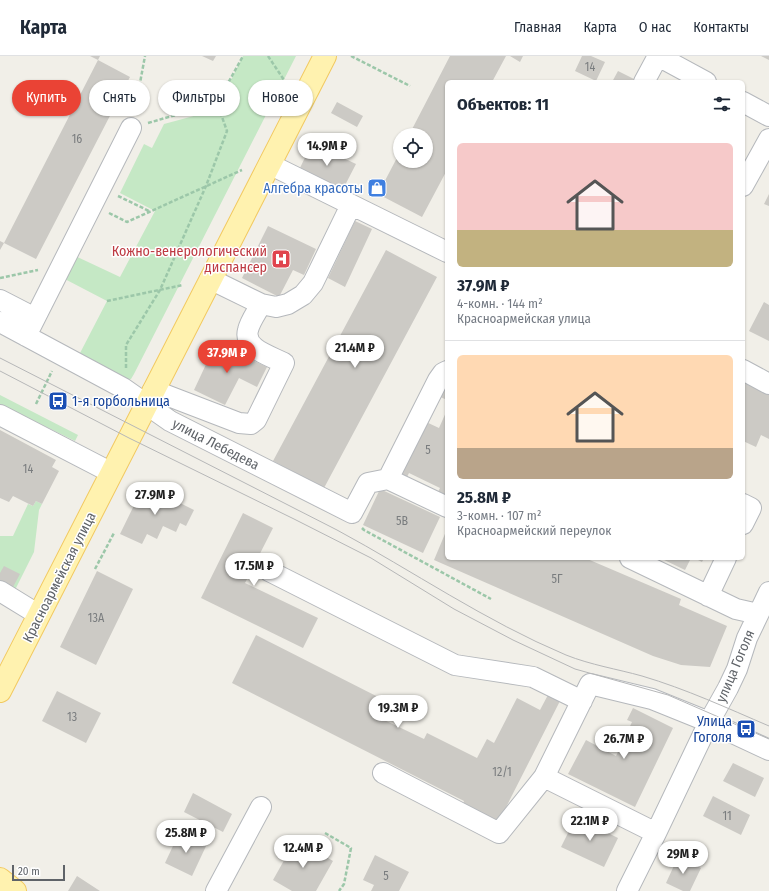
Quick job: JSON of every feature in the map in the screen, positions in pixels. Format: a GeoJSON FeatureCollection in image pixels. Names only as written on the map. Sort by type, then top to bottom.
{"type":"FeatureCollection","features":[{"type":"Feature","properties":{"kind":"main road","name":"Красноармейская улица"},"geometry":{"type":"LineString","coordinates":[[0,691],[325,56]]}},
{"type":"Feature","properties":{"kind":"main road"},"geometry":{"type":"LineString","coordinates":[[0,880],[15,891]]}},
{"type":"Feature","properties":{"kind":"street"},"geometry":{"type":"LineString","coordinates":[[645,80],[658,56],[702,80]]}},
{"type":"Feature","properties":{"kind":"street"},"geometry":{"type":"LineString","coordinates":[[745,103],[769,116]]}},
{"type":"Feature","properties":{"kind":"street"},"geometry":{"type":"LineString","coordinates":[[26,336],[131,128]]}},
{"type":"Feature","properties":{"kind":"street"},"geometry":{"type":"LineString","coordinates":[[745,182],[769,139]]}},
{"type":"Feature","properties":{"kind":"street"},"geometry":{"type":"LineString","coordinates":[[269,164],[445,251]]}},
{"type":"Feature","properties":{"kind":"street"},"geometry":{"type":"LineString","coordinates":[[210,279],[261,304],[276,307],[288,304],[303,295],[313,283],[351,205]]}},
{"type":"Feature","properties":{"kind":"street"},"geometry":{"type":"LineString","coordinates":[[0,300],[35,318]]}},
{"type":"Feature","properties":{"kind":"street"},"geometry":{"type":"LineString","coordinates":[[150,397],[240,423],[251,424],[256,420],[284,363],[249,343],[247,335],[248,328],[261,304]]}},
{"type":"Feature","properties":{"kind":"street","name":"улица Лебедева"},"geometry":{"type":"LineString","coordinates":[[0,322],[123,388],[150,397],[170,421],[352,513]]}},
{"type":"Feature","properties":{"kind":"street"},"geometry":{"type":"LineString","coordinates":[[745,371],[769,384]]}},
{"type":"Feature","properties":{"kind":"street"},"geometry":{"type":"LineString","coordinates":[[388,479],[438,380],[445,372]]}},
{"type":"Feature","properties":{"kind":"street"},"geometry":{"type":"LineString","coordinates":[[0,415],[112,473]]}},
{"type":"Feature","properties":{"kind":"street"},"geometry":{"type":"LineString","coordinates":[[352,513],[368,483],[388,479],[445,506]]}},
{"type":"Feature","properties":{"kind":"street"},"geometry":{"type":"LineString","coordinates":[[745,505],[751,508],[745,520]]}},
{"type":"Feature","properties":{"kind":"street"},"geometry":{"type":"LineString","coordinates":[[634,560],[736,609],[758,614]]}},
{"type":"Feature","properties":{"kind":"street"},"geometry":{"type":"LineString","coordinates":[[708,596],[725,560]]}},
{"type":"Feature","properties":{"kind":"street"},"geometry":{"type":"LineString","coordinates":[[269,571],[455,664],[533,677],[586,693],[652,699],[709,722],[769,750]]}},
{"type":"Feature","properties":{"kind":"street"},"geometry":{"type":"LineString","coordinates":[[0,591],[39,615]]}},
{"type":"Feature","properties":{"kind":"street","name":"улица Гоголя"},"geometry":{"type":"LineString","coordinates":[[627,891],[709,722],[737,669],[747,638],[769,592]]}},
{"type":"Feature","properties":{"kind":"street"},"geometry":{"type":"LineString","coordinates":[[383,773],[499,833],[544,777],[586,693]]}},
{"type":"Feature","properties":{"kind":"street"},"geometry":{"type":"LineString","coordinates":[[544,777],[656,833]]}},
{"type":"Feature","properties":{"kind":"street"},"geometry":{"type":"LineString","coordinates":[[216,891],[261,807]]}},
{"type":"Feature","properties":{"kind":"path"},"geometry":{"type":"LineString","coordinates":[[145,56],[131,128],[172,116]]}},
{"type":"Feature","properties":{"kind":"path"},"geometry":{"type":"LineString","coordinates":[[230,80],[243,56]]}},
{"type":"Feature","properties":{"kind":"path"},"geometry":{"type":"LineString","coordinates":[[268,56],[284,80]]}},
{"type":"Feature","properties":{"kind":"path"},"geometry":{"type":"LineString","coordinates":[[351,56],[410,86]]}},
{"type":"Feature","properties":{"kind":"path"},"geometry":{"type":"LineString","coordinates":[[126,375],[126,345],[160,290],[206,186],[227,131],[222,116]]}},
{"type":"Feature","properties":{"kind":"path"},"geometry":{"type":"LineString","coordinates":[[92,205],[127,222],[242,170]]}},
{"type":"Feature","properties":{"kind":"path"},"geometry":{"type":"LineString","coordinates":[[101,188],[150,212]]}},
{"type":"Feature","properties":{"kind":"path"},"geometry":{"type":"LineString","coordinates":[[0,278],[62,264]]}},
{"type":"Feature","properties":{"kind":"path"},"geometry":{"type":"LineString","coordinates":[[107,301],[183,285]]}},
{"type":"Feature","properties":{"kind":"path"},"geometry":{"type":"LineString","coordinates":[[36,404],[52,371]]}},
{"type":"Feature","properties":{"kind":"path"},"geometry":{"type":"LineString","coordinates":[[352,513],[356,521],[364,530],[491,599]]}},
{"type":"Feature","properties":{"kind":"path"},"geometry":{"type":"LineString","coordinates":[[95,569],[114,533]]}},
{"type":"Feature","properties":{"kind":"path"},"geometry":{"type":"LineString","coordinates":[[325,833],[351,848],[344,884],[339,891]]}},
{"type":"Feature","properties":{"kind":"green space"},"geometry":{"type":"Polygon","coordinates":[[[243,56],[296,56],[284,80],[248,80],[248,116],[265,116],[134,374],[131,379],[128,380],[79,355],[107,301],[59,276],[71,254],[120,277],[155,211],[120,193],[144,144],[152,148],[164,124],[194,116],[240,116],[240,80],[231,80],[243,56]]]}},
{"type":"Feature","properties":{"kind":"green space"},"geometry":{"type":"Polygon","coordinates":[[[0,395],[78,435],[75,441],[0,404],[0,395]]]}},
{"type":"Feature","properties":{"kind":"green space"},"geometry":{"type":"Polygon","coordinates":[[[36,501],[42,504],[39,510],[34,552],[15,590],[0,583],[0,536],[13,536],[28,504],[33,506],[36,501]]]}},
{"type":"Feature","properties":{"kind":"building"},"geometry":{"type":"Polygon","coordinates":[[[90,56],[100,56],[98,60],[90,56]]]}},
{"type":"Feature","properties":{"kind":"building"},"geometry":{"type":"Polygon","coordinates":[[[202,56],[216,56],[213,61],[202,56]]]}},
{"type":"Feature","properties":{"kind":"building"},"geometry":{"type":"Polygon","coordinates":[[[450,56],[506,56],[493,80],[445,80],[445,174],[422,217],[378,194],[393,165],[393,168],[433,168],[433,128],[413,128],[450,56]]]}},
{"type":"Feature","properties":{"kind":"building"},"geometry":{"type":"Polygon","coordinates":[[[510,56],[523,56],[520,62],[510,56]]]}},
{"type":"Feature","properties":{"kind":"building"},"geometry":{"type":"Polygon","coordinates":[[[582,56],[591,56],[605,62],[596,80],[575,71],[582,56]]]}},
{"type":"Feature","properties":{"kind":"building"},"geometry":{"type":"Polygon","coordinates":[[[761,56],[769,56],[769,60],[761,56]]]}},
{"type":"Feature","properties":{"kind":"building"},"geometry":{"type":"Polygon","coordinates":[[[98,60],[130,77],[128,80],[89,80],[89,116],[110,116],[36,259],[4,243],[69,116],[81,116],[81,93],[98,60]]]}},
{"type":"Feature","properties":{"kind":"building"},"geometry":{"type":"Polygon","coordinates":[[[618,71],[634,79],[634,80],[613,80],[618,71]]]}},
{"type":"Feature","properties":{"kind":"building"},"geometry":{"type":"Polygon","coordinates":[[[337,102],[363,116],[357,127],[331,113],[337,102]]]}},
{"type":"Feature","properties":{"kind":"building"},"geometry":{"type":"Polygon","coordinates":[[[312,143],[356,164],[342,191],[299,170],[312,143]]]}},
{"type":"Feature","properties":{"kind":"building"},"geometry":{"type":"Polygon","coordinates":[[[769,194],[769,206],[764,204],[769,194]]]}},
{"type":"Feature","properties":{"kind":"building"},"geometry":{"type":"Polygon","coordinates":[[[355,221],[372,229],[345,287],[328,278],[355,221]]]}},
{"type":"Feature","properties":{"kind":"building","name":"Кожно-венерологический диспансер"},"geometry":{"type":"Polygon","coordinates":[[[268,226],[316,249],[304,275],[293,270],[279,297],[242,278],[268,226]]]}},
{"type":"Feature","properties":{"kind":"building"},"geometry":{"type":"Polygon","coordinates":[[[0,241],[4,243],[0,250],[0,241]]]}},
{"type":"Feature","properties":{"kind":"building"},"geometry":{"type":"Polygon","coordinates":[[[386,250],[437,277],[324,488],[273,461],[386,250]]]}},
{"type":"Feature","properties":{"kind":"building"},"geometry":{"type":"Polygon","coordinates":[[[764,302],[769,305],[769,341],[749,331],[764,302]]]}},
{"type":"Feature","properties":{"kind":"building"},"geometry":{"type":"Polygon","coordinates":[[[216,343],[267,367],[257,387],[239,378],[225,405],[194,390],[216,343]]]}},
{"type":"Feature","properties":{"kind":"building"},"geometry":{"type":"Polygon","coordinates":[[[745,375],[769,387],[769,439],[761,435],[756,447],[745,442],[745,375]]]}},
{"type":"Feature","properties":{"kind":"building"},"geometry":{"type":"Polygon","coordinates":[[[445,382],[445,399],[438,396],[445,382]]]}},
{"type":"Feature","properties":{"kind":"building"},"geometry":{"type":"Polygon","coordinates":[[[445,414],[445,495],[438,492],[440,488],[409,473],[407,477],[399,473],[424,421],[439,428],[445,414]]]}},
{"type":"Feature","properties":{"kind":"building"},"geometry":{"type":"Polygon","coordinates":[[[0,430],[56,460],[52,467],[59,471],[42,504],[36,501],[33,506],[13,496],[9,502],[0,498],[0,430]]]}},
{"type":"Feature","properties":{"kind":"building"},"geometry":{"type":"Polygon","coordinates":[[[144,485],[194,510],[186,526],[180,523],[176,532],[163,526],[157,539],[147,534],[142,544],[120,534],[144,485]]]}},
{"type":"Feature","properties":{"kind":"building"},"geometry":{"type":"Polygon","coordinates":[[[380,489],[440,517],[423,553],[363,525],[380,489]]]}},
{"type":"Feature","properties":{"kind":"building"},"geometry":{"type":"Polygon","coordinates":[[[243,513],[273,528],[245,583],[318,618],[303,648],[201,598],[243,513]]]}},
{"type":"Feature","properties":{"kind":"building"},"geometry":{"type":"Polygon","coordinates":[[[445,534],[445,560],[590,560],[681,599],[679,605],[727,626],[710,667],[681,665],[653,656],[434,560],[445,534]]]}},
{"type":"Feature","properties":{"kind":"building"},"geometry":{"type":"Polygon","coordinates":[[[664,560],[690,560],[685,570],[664,560]]]}},
{"type":"Feature","properties":{"kind":"building"},"geometry":{"type":"Polygon","coordinates":[[[4,566],[20,574],[13,587],[0,580],[0,573],[4,566]]]}},
{"type":"Feature","properties":{"kind":"building"},"geometry":{"type":"Polygon","coordinates":[[[97,571],[133,589],[96,665],[60,647],[97,571]]]}},
{"type":"Feature","properties":{"kind":"building"},"geometry":{"type":"Polygon","coordinates":[[[256,635],[388,702],[380,718],[424,739],[427,733],[477,758],[487,739],[494,743],[517,698],[540,710],[549,693],[561,699],[498,823],[463,804],[464,801],[232,683],[256,635]]]}},
{"type":"Feature","properties":{"kind":"building"},"geometry":{"type":"Polygon","coordinates":[[[57,691],[101,713],[86,743],[42,721],[57,691]]]}},
{"type":"Feature","properties":{"kind":"building"},"geometry":{"type":"Polygon","coordinates":[[[633,708],[673,728],[635,807],[568,774],[586,740],[616,756],[632,722],[627,720],[633,708]]]}},
{"type":"Feature","properties":{"kind":"building"},"geometry":{"type":"Polygon","coordinates":[[[733,763],[764,778],[755,797],[723,781],[733,763]]]}},
{"type":"Feature","properties":{"kind":"building"},"geometry":{"type":"Polygon","coordinates":[[[193,793],[232,814],[223,832],[184,812],[193,793]]]}},
{"type":"Feature","properties":{"kind":"building"},"geometry":{"type":"Polygon","coordinates":[[[713,796],[750,815],[741,835],[703,816],[713,796]]]}},
{"type":"Feature","properties":{"kind":"building"},"geometry":{"type":"Polygon","coordinates":[[[576,817],[618,838],[604,867],[561,847],[576,817]]]}},
{"type":"Feature","properties":{"kind":"building"},"geometry":{"type":"Polygon","coordinates":[[[180,831],[207,844],[192,876],[165,863],[180,831]]]}},
{"type":"Feature","properties":{"kind":"building"},"geometry":{"type":"Polygon","coordinates":[[[296,839],[333,861],[316,891],[292,891],[273,880],[296,839]]]}},
{"type":"Feature","properties":{"kind":"building"},"geometry":{"type":"Polygon","coordinates":[[[375,855],[409,872],[399,891],[371,891],[374,885],[363,880],[375,855]]]}},
{"type":"Feature","properties":{"kind":"building"},"geometry":{"type":"Polygon","coordinates":[[[678,857],[701,868],[690,891],[683,891],[666,883],[678,857]]]}},
{"type":"Feature","properties":{"kind":"building"},"geometry":{"type":"Polygon","coordinates":[[[77,876],[100,891],[68,891],[77,876]]]}},
{"type":"Feature","properties":{"kind":"tram line"},"geometry":{"type":"LineString","coordinates":[[0,358],[337,530],[478,611],[536,642],[575,658],[642,676],[674,687],[769,726]]}},
{"type":"Feature","properties":{"kind":"tram line"},"geometry":{"type":"LineString","coordinates":[[0,371],[129,438],[371,558],[454,609],[513,640],[575,669],[668,695],[769,739]]}},
{"type":"Feature","properties":{"kind":"place","name":"Алгебра красоты"},"geometry":{"type":"Point","coordinates":[377,188]}},
{"type":"Feature","properties":{"kind":"place","name":"Кожно-венерологический диспансер"},"geometry":{"type":"Point","coordinates":[281,259]}},
{"type":"Feature","properties":{"kind":"place","name":"1-я горбольница"},"geometry":{"type":"Point","coordinates":[58,401]}},
{"type":"Feature","properties":{"kind":"place","name":"Улица Гоголя"},"geometry":{"type":"Point","coordinates":[746,729]}}]}
